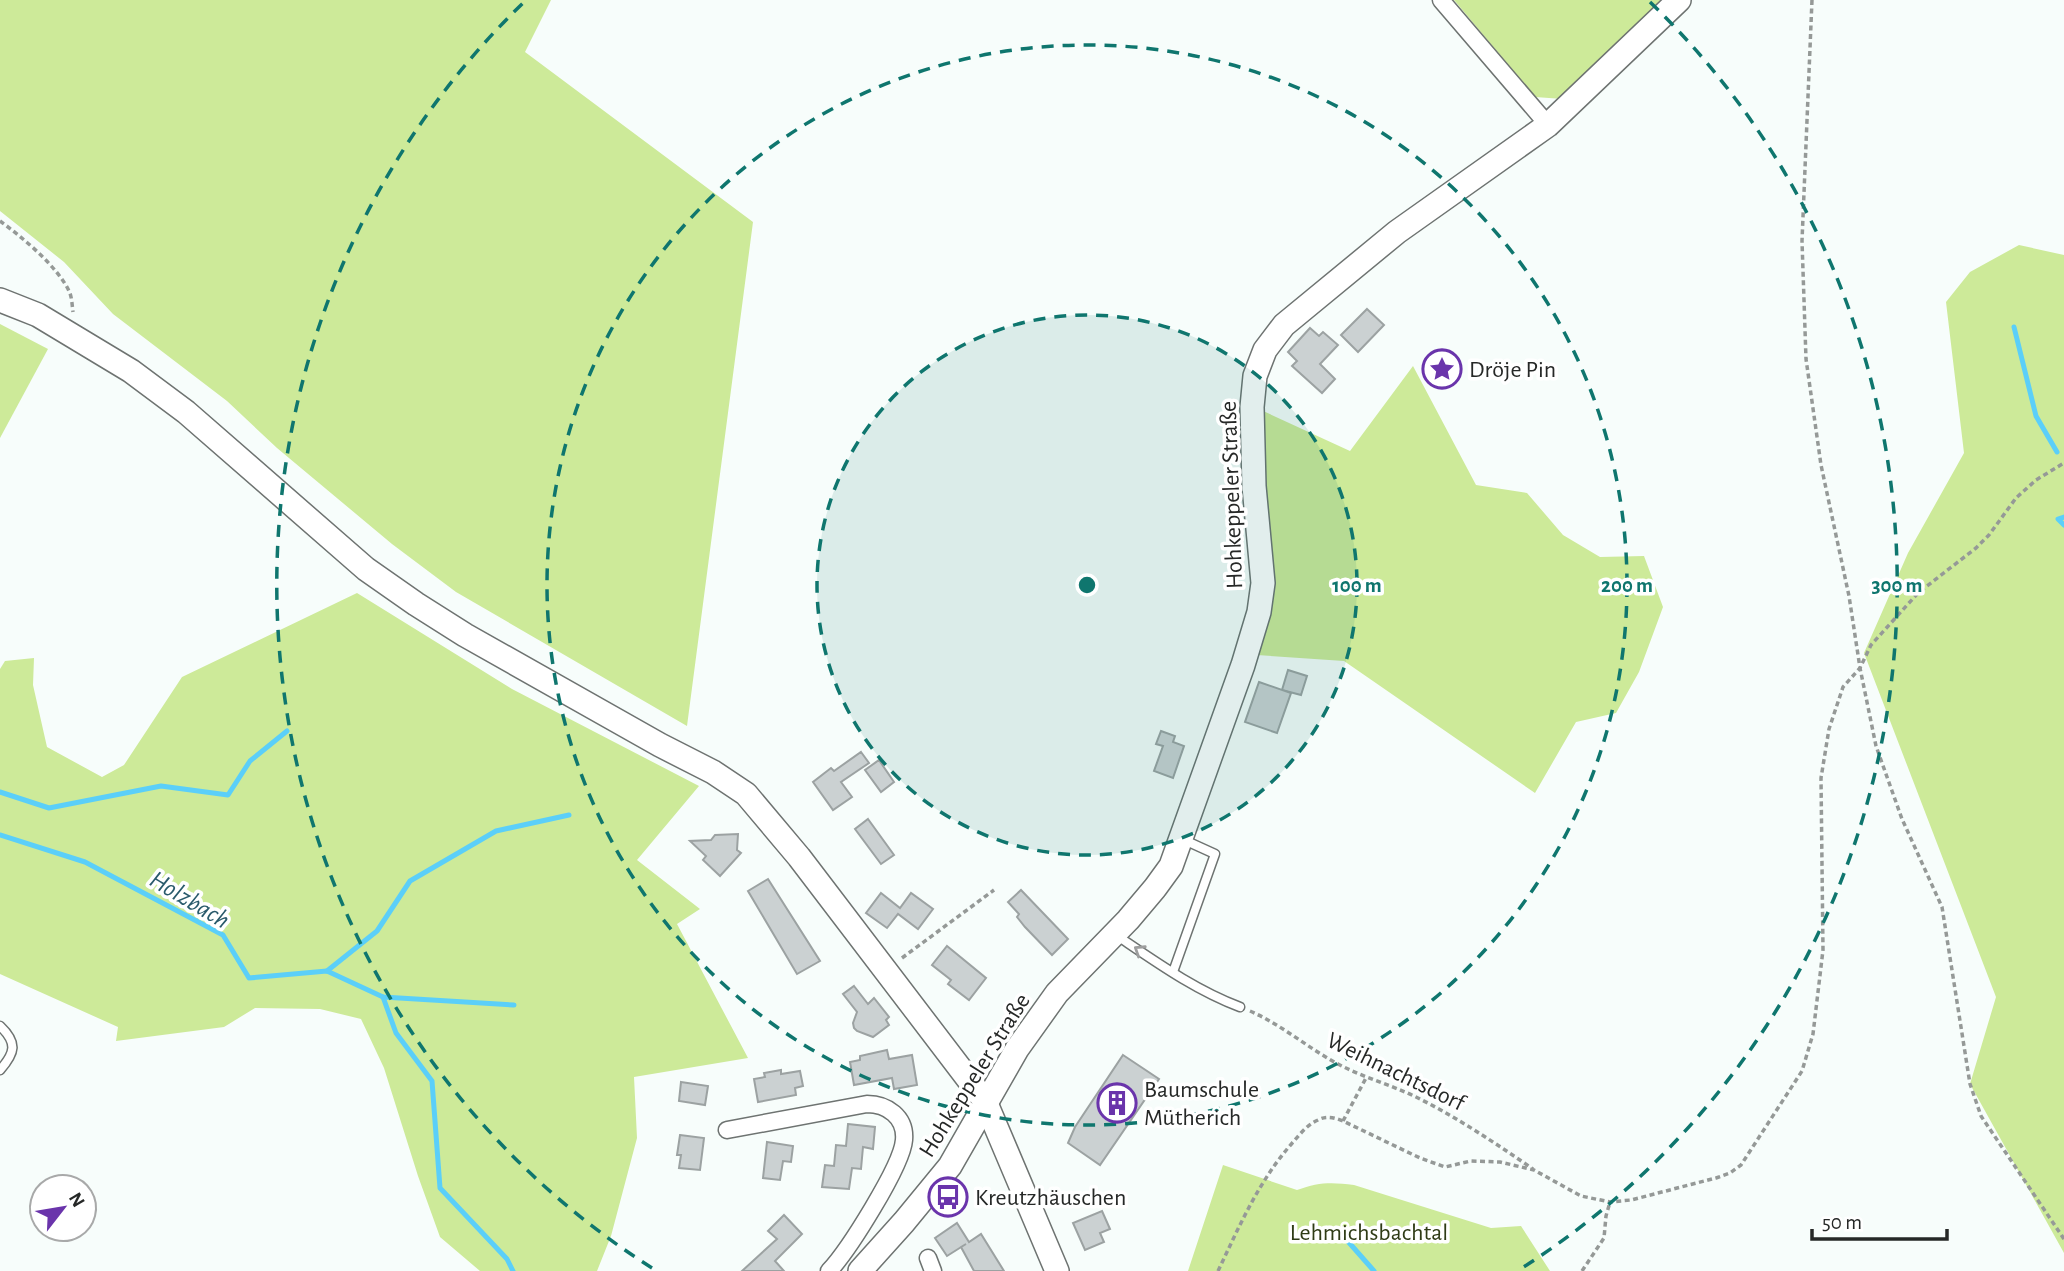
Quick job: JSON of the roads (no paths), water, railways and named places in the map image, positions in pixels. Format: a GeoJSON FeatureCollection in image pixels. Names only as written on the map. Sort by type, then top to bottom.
{"type":"FeatureCollection","features":[{"type":"Feature","properties":{"kind":"street"},"geometry":{"type":"LineString","coordinates":[[1441,0],[1548,125]]}},
{"type":"Feature","properties":{"kind":"street","name":"Hohkeppeler Straße"},"geometry":{"type":"LineString","coordinates":[[860,1271],[904,1223],[950,1166],[1017,1049],[1057,993],[1115,934],[1171,866],[1259,612],[1263,583],[1254,486],[1252,407],[1255,376],[1265,350],[1284,325],[1397,232],[1548,125],[1679,0]]}},
{"type":"Feature","properties":{"kind":"street"},"geometry":{"type":"LineString","coordinates":[[0,300],[66,330],[131,371],[186,412],[366,569],[416,604],[465,635],[660,746],[713,772],[746,794],[886,970],[985,1101],[1054,1270]]}},
{"type":"Feature","properties":{"kind":"street"},"geometry":{"type":"LineString","coordinates":[[727,1130],[867,1104],[886,1107],[897,1117],[904,1132],[901,1152],[854,1240],[829,1271]]}},
{"type":"Feature","properties":{"kind":"lane"},"geometry":{"type":"LineString","coordinates":[[1173,972],[1215,854],[1182,839]]}},
{"type":"Feature","properties":{"kind":"lane"},"geometry":{"type":"LineString","coordinates":[[1115,934],[1173,972],[1220,999],[1240,1007]]}},
{"type":"Feature","properties":{"kind":"lane"},"geometry":{"type":"LineString","coordinates":[[0,1026],[13,1044],[12,1056],[0,1070]]}},
{"type":"Feature","properties":{"kind":"waterway"},"geometry":{"type":"LineString","coordinates":[[2014,327],[2036,416],[2057,452]]}},
{"type":"Feature","properties":{"kind":"waterway"},"geometry":{"type":"LineString","coordinates":[[2064,517],[2058,519],[2064,525]]}},
{"type":"Feature","properties":{"kind":"waterway"},"geometry":{"type":"LineString","coordinates":[[0,792],[49,808],[161,786],[228,795],[250,761],[287,731]]}},
{"type":"Feature","properties":{"kind":"waterway"},"geometry":{"type":"LineString","coordinates":[[327,971],[377,931],[410,881],[496,831],[569,815]]}},
{"type":"Feature","properties":{"kind":"waterway","name":"Holzbach"},"geometry":{"type":"LineString","coordinates":[[0,835],[85,862],[223,935],[249,978],[327,971],[383,997],[514,1005]]}},
{"type":"Feature","properties":{"kind":"waterway"},"geometry":{"type":"LineString","coordinates":[[383,997],[396,1033],[432,1081],[440,1188],[507,1259],[513,1271]]}},
{"type":"Feature","properties":{"kind":"waterway"},"geometry":{"type":"LineString","coordinates":[[1345,1238],[1374,1271]]}},
{"type":"Feature","properties":{"kind":"place","name":"Dröje Pin"},"geometry":{"type":"Point","coordinates":[1442,369]}},
{"type":"Feature","properties":{"kind":"place","name":"Baumschule Mütherich"},"geometry":{"type":"Point","coordinates":[1117,1103]}},
{"type":"Feature","properties":{"kind":"place","name":"Kreutzhäuschen"},"geometry":{"type":"Point","coordinates":[948,1197]}},
{"type":"Feature","properties":{"kind":"park label","name":"Lehmichsbachtal"},"geometry":{"type":"Point","coordinates":[1369,1232]}}]}
